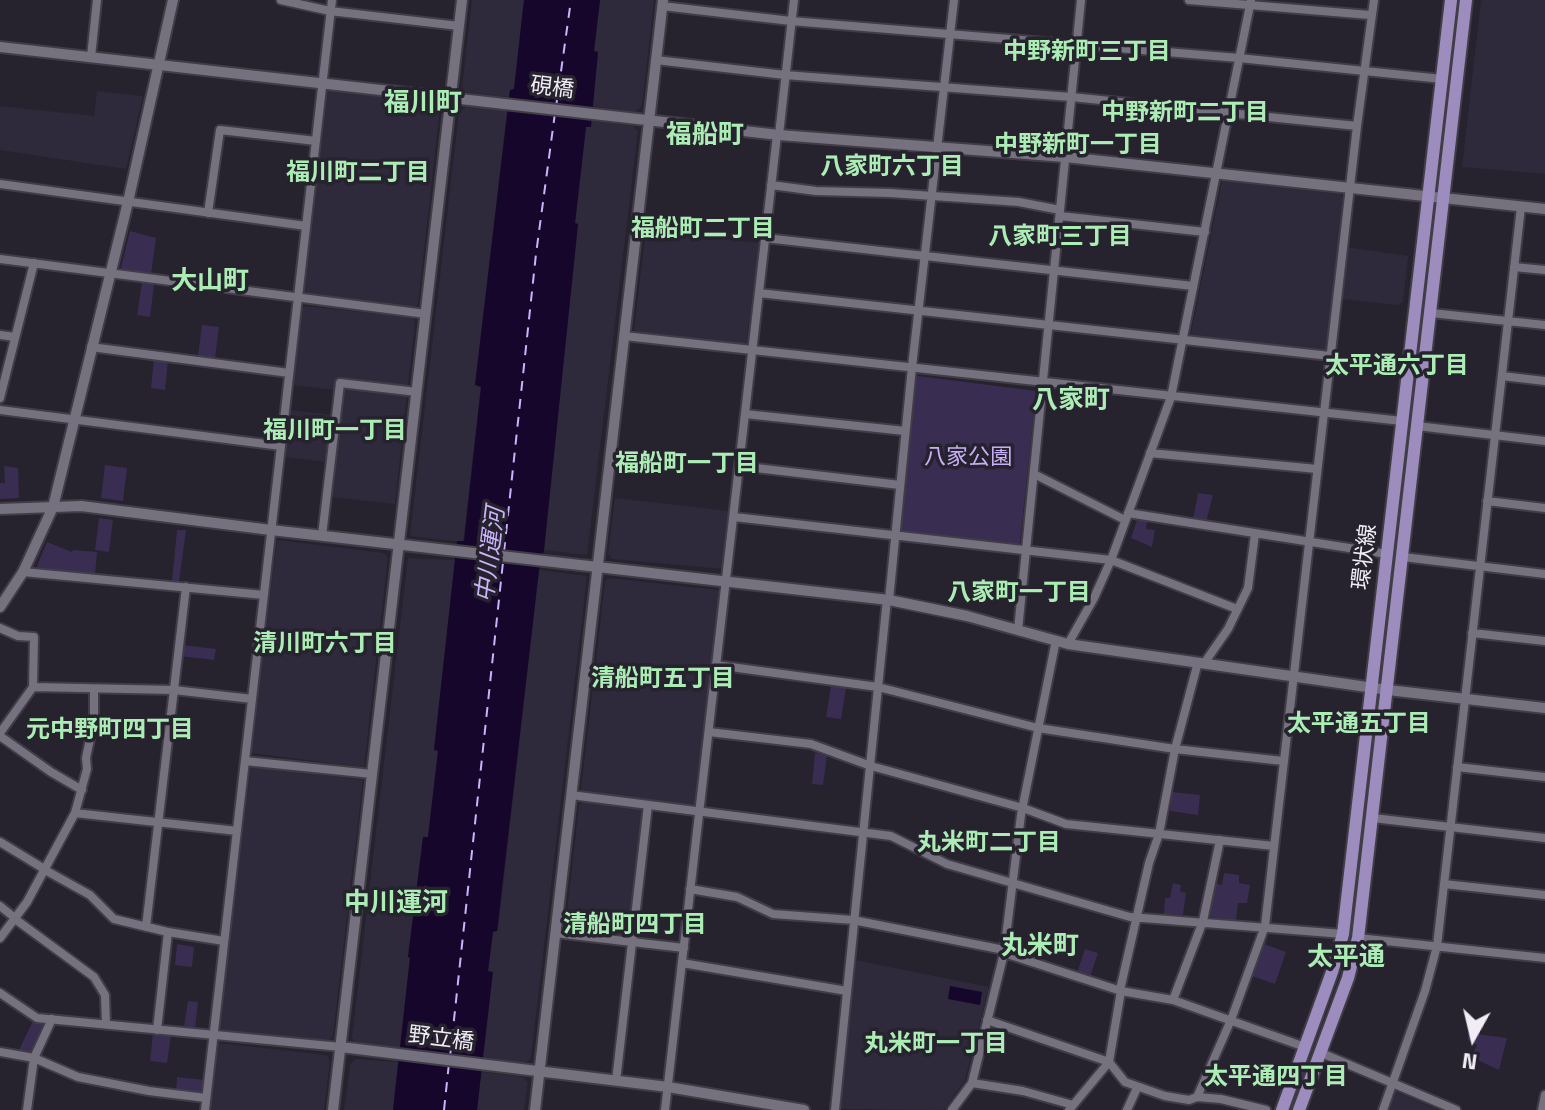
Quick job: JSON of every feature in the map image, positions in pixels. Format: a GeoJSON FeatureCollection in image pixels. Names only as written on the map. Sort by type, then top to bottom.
{"type":"FeatureCollection","features":[{"type":"Feature","properties":{"kind":"main road","name":"環状線"},"geometry":{"type":"LineString","coordinates":[[1282,1110],[1343,934],[1451,0]]}},
{"type":"Feature","properties":{"kind":"main road","name":"環状線"},"geometry":{"type":"LineString","coordinates":[[1299,1110],[1348,978],[1358,938],[1466,0]]}},
{"type":"Feature","properties":{"kind":"street"},"geometry":{"type":"LineString","coordinates":[[91,57],[97,0]]}},
{"type":"Feature","properties":{"kind":"street"},"geometry":{"type":"LineString","coordinates":[[0,607],[23,572],[53,507],[128,202],[173,0]]}},
{"type":"Feature","properties":{"kind":"street"},"geometry":{"type":"LineString","coordinates":[[281,0],[330,11],[459,26]]}},
{"type":"Feature","properties":{"kind":"street"},"geometry":{"type":"LineString","coordinates":[[205,1110],[332,0]]}},
{"type":"Feature","properties":{"kind":"street"},"geometry":{"type":"LineString","coordinates":[[333,1110],[462,0]]}},
{"type":"Feature","properties":{"kind":"street"},"geometry":{"type":"LineString","coordinates":[[665,1110],[794,0]]}},
{"type":"Feature","properties":{"kind":"street"},"geometry":{"type":"LineString","coordinates":[[835,1110],[871,766],[870,747],[954,0]]}},
{"type":"Feature","properties":{"kind":"street"},"geometry":{"type":"LineString","coordinates":[[1018,630],[1081,0]]}},
{"type":"Feature","properties":{"kind":"street"},"geometry":{"type":"LineString","coordinates":[[1189,0],[1251,2],[1370,15]]}},
{"type":"Feature","properties":{"kind":"street"},"geometry":{"type":"LineString","coordinates":[[1183,1110],[1193,1099],[1231,1020],[1265,926],[1374,0]]}},
{"type":"Feature","properties":{"kind":"street"},"geometry":{"type":"LineString","coordinates":[[1068,644],[1111,560],[1171,397],[1251,2]]}},
{"type":"Feature","properties":{"kind":"street"},"geometry":{"type":"LineString","coordinates":[[535,1110],[663,3],[791,21],[1239,58],[1442,79]]}},
{"type":"Feature","properties":{"kind":"street","name":"硯橋"},"geometry":{"type":"LineString","coordinates":[[0,47],[778,135],[1065,157],[1545,209]]}},
{"type":"Feature","properties":{"kind":"street"},"geometry":{"type":"LineString","coordinates":[[656,60],[785,75],[1071,97],[1357,126]]}},
{"type":"Feature","properties":{"kind":"street"},"geometry":{"type":"LineString","coordinates":[[208,213],[220,130],[316,141]]}},
{"type":"Feature","properties":{"kind":"street"},"geometry":{"type":"LineString","coordinates":[[0,184],[306,226]]}},
{"type":"Feature","properties":{"kind":"street"},"geometry":{"type":"LineString","coordinates":[[771,185],[816,191],[1019,202],[1060,213],[1205,232]]}},
{"type":"Feature","properties":{"kind":"street"},"geometry":{"type":"LineString","coordinates":[[1383,1110],[1425,991],[1437,946],[1521,207]]}},
{"type":"Feature","properties":{"kind":"street"},"geometry":{"type":"LineString","coordinates":[[765,238],[1193,286]]}},
{"type":"Feature","properties":{"kind":"street"},"geometry":{"type":"LineString","coordinates":[[0,259],[426,314]]}},
{"type":"Feature","properties":{"kind":"street"},"geometry":{"type":"LineString","coordinates":[[0,398],[34,263]]}},
{"type":"Feature","properties":{"kind":"street"},"geometry":{"type":"LineString","coordinates":[[1514,267],[1545,270]]}},
{"type":"Feature","properties":{"kind":"street"},"geometry":{"type":"LineString","coordinates":[[759,293],[1330,356]]}},
{"type":"Feature","properties":{"kind":"street"},"geometry":{"type":"LineString","coordinates":[[1431,313],[1545,325]]}},
{"type":"Feature","properties":{"kind":"street"},"geometry":{"type":"LineString","coordinates":[[0,335],[15,337]]}},
{"type":"Feature","properties":{"kind":"street"},"geometry":{"type":"LineString","coordinates":[[624,336],[1402,421]]}},
{"type":"Feature","properties":{"kind":"street"},"geometry":{"type":"LineString","coordinates":[[91,347],[289,373]]}},
{"type":"Feature","properties":{"kind":"street"},"geometry":{"type":"LineString","coordinates":[[1502,376],[1545,381]]}},
{"type":"Feature","properties":{"kind":"street"},"geometry":{"type":"LineString","coordinates":[[322,536],[340,383],[417,392]]}},
{"type":"Feature","properties":{"kind":"street"},"geometry":{"type":"LineString","coordinates":[[0,410],[281,446]]}},
{"type":"Feature","properties":{"kind":"street"},"geometry":{"type":"LineString","coordinates":[[745,414],[905,431]]}},
{"type":"Feature","properties":{"kind":"street"},"geometry":{"type":"LineString","coordinates":[[1417,426],[1545,441]]}},
{"type":"Feature","properties":{"kind":"street"},"geometry":{"type":"LineString","coordinates":[[1150,453],[1317,469]]}},
{"type":"Feature","properties":{"kind":"street"},"geometry":{"type":"LineString","coordinates":[[739,466],[900,485]]}},
{"type":"Feature","properties":{"kind":"street"},"geometry":{"type":"LineString","coordinates":[[1034,474],[1127,516],[1387,554]]}},
{"type":"Feature","properties":{"kind":"street"},"geometry":{"type":"LineString","coordinates":[[1487,501],[1545,508]]}},
{"type":"Feature","properties":{"kind":"street"},"geometry":{"type":"LineString","coordinates":[[0,509],[81,506],[888,600],[967,616],[1068,644],[1388,690],[1545,708]]}},
{"type":"Feature","properties":{"kind":"street"},"geometry":{"type":"LineString","coordinates":[[734,517],[1111,560],[1237,609]]}},
{"type":"Feature","properties":{"kind":"street"},"geometry":{"type":"LineString","coordinates":[[972,1083],[1023,1091],[1071,1107],[1109,1062],[1120,990],[1159,834],[1175,749],[1201,662],[1228,629],[1248,588],[1255,534]]}},
{"type":"Feature","properties":{"kind":"street"},"geometry":{"type":"LineString","coordinates":[[1403,557],[1545,574]]}},
{"type":"Feature","properties":{"kind":"street"},"geometry":{"type":"LineString","coordinates":[[23,572],[264,595]]}},
{"type":"Feature","properties":{"kind":"street"},"geometry":{"type":"LineString","coordinates":[[146,927],[186,587]]}},
{"type":"Feature","properties":{"kind":"street"},"geometry":{"type":"LineString","coordinates":[[0,628],[18,636],[34,637],[33,687],[0,735],[82,790]]}},
{"type":"Feature","properties":{"kind":"street"},"geometry":{"type":"LineString","coordinates":[[1472,633],[1545,641]]}},
{"type":"Feature","properties":{"kind":"street"},"geometry":{"type":"LineString","coordinates":[[952,1110],[972,1083],[1004,952],[1023,808],[1056,640]]}},
{"type":"Feature","properties":{"kind":"street"},"geometry":{"type":"LineString","coordinates":[[716,665],[878,687],[1038,728],[1175,749],[1283,761]]}},
{"type":"Feature","properties":{"kind":"street"},"geometry":{"type":"LineString","coordinates":[[33,687],[174,690],[252,699]]}},
{"type":"Feature","properties":{"kind":"street"},"geometry":{"type":"LineString","coordinates":[[0,938],[46,870],[75,813],[94,720],[94,689]]}},
{"type":"Feature","properties":{"kind":"street"},"geometry":{"type":"LineString","coordinates":[[709,732],[811,744],[871,766],[1023,808],[1066,824],[1274,846]]}},
{"type":"Feature","properties":{"kind":"street"},"geometry":{"type":"LineString","coordinates":[[245,761],[372,774]]}},
{"type":"Feature","properties":{"kind":"street"},"geometry":{"type":"LineString","coordinates":[[1457,767],[1545,777]]}},
{"type":"Feature","properties":{"kind":"street"},"geometry":{"type":"LineString","coordinates":[[571,795],[891,836],[947,864],[1130,917],[1343,934]]}},
{"type":"Feature","properties":{"kind":"street"},"geometry":{"type":"LineString","coordinates":[[616,1081],[648,805]]}},
{"type":"Feature","properties":{"kind":"street"},"geometry":{"type":"LineString","coordinates":[[75,813],[237,831]]}},
{"type":"Feature","properties":{"kind":"street"},"geometry":{"type":"LineString","coordinates":[[1373,818],[1545,838]]}},
{"type":"Feature","properties":{"kind":"street"},"geometry":{"type":"LineString","coordinates":[[1173,1000],[1203,921],[1220,840]]}},
{"type":"Feature","properties":{"kind":"street"},"geometry":{"type":"LineString","coordinates":[[0,842],[90,895],[114,919],[224,941]]}},
{"type":"Feature","properties":{"kind":"street"},"geometry":{"type":"LineString","coordinates":[[1444,884],[1545,895]]}},
{"type":"Feature","properties":{"kind":"street"},"geometry":{"type":"LineString","coordinates":[[690,889],[737,897],[773,914],[853,920],[1004,952],[1120,990],[1173,1000],[1305,1047]]}},
{"type":"Feature","properties":{"kind":"street"},"geometry":{"type":"LineString","coordinates":[[0,906],[94,977],[105,995],[106,1024]]}},
{"type":"Feature","properties":{"kind":"street"},"geometry":{"type":"LineString","coordinates":[[157,1030],[168,932]]}},
{"type":"Feature","properties":{"kind":"street"},"geometry":{"type":"LineString","coordinates":[[555,933],[684,948]]}},
{"type":"Feature","properties":{"kind":"street"},"geometry":{"type":"LineString","coordinates":[[1358,938],[1545,958]]}},
{"type":"Feature","properties":{"kind":"street"},"geometry":{"type":"LineString","coordinates":[[682,963],[847,991]]}},
{"type":"Feature","properties":{"kind":"street"},"geometry":{"type":"LineString","coordinates":[[0,993],[37,1018],[341,1047]]}},
{"type":"Feature","properties":{"kind":"street"},"geometry":{"type":"LineString","coordinates":[[27,1110],[34,1058],[52,1019]]}},
{"type":"Feature","properties":{"kind":"street"},"geometry":{"type":"LineString","coordinates":[[987,1020],[1109,1062],[1125,1082],[1137,1088],[1165,1096],[1239,1102],[1266,1110]]}},
{"type":"Feature","properties":{"kind":"street","name":"野立橋"},"geometry":{"type":"LineString","coordinates":[[341,1047],[668,1087],[804,1110]]}},
{"type":"Feature","properties":{"kind":"street"},"geometry":{"type":"LineString","coordinates":[[0,1052],[34,1058],[78,1077],[206,1098]]}},
{"type":"Feature","properties":{"kind":"street"},"geometry":{"type":"LineString","coordinates":[[1319,1052],[1456,1110]]}},
{"type":"Feature","properties":{"kind":"street"},"geometry":{"type":"LineString","coordinates":[[1127,1110],[1137,1088]]}},
{"type":"Feature","properties":{"kind":"street"},"geometry":{"type":"LineString","coordinates":[[1542,1110],[1545,1095]]}},
{"type":"Feature","properties":{"kind":"shaded area"},"geometry":{"type":"Polygon","coordinates":[[[472,0],[524,0],[514,90],[510,90],[509,97],[466,92],[462,88],[472,0]]]}},
{"type":"Feature","properties":{"kind":"shaded area"},"geometry":{"type":"Polygon","coordinates":[[[600,0],[654,0],[642,106],[635,112],[592,106],[600,0]]]}},
{"type":"Feature","properties":{"kind":"shaded area"},"geometry":{"type":"Polygon","coordinates":[[[1481,0],[1545,0],[1545,174],[1462,167],[1481,0]]]}},
{"type":"Feature","properties":{"kind":"shaded area"},"geometry":{"type":"Polygon","coordinates":[[[328,90],[437,103],[440,108],[418,304],[415,307],[307,294],[304,288],[328,90]]]}},
{"type":"Feature","properties":{"kind":"shaded area"},"geometry":{"type":"Polygon","coordinates":[[[97,91],[143,96],[126,169],[0,150],[0,106],[94,116],[97,91]]]}},
{"type":"Feature","properties":{"kind":"shaded area"},"geometry":{"type":"Polygon","coordinates":[[[467,106],[507,111],[475,384],[481,386],[463,542],[410,536],[459,112],[467,106]]]}},
{"type":"Feature","properties":{"kind":"shaded area"},"geometry":{"type":"Polygon","coordinates":[[[591,121],[633,126],[638,131],[587,555],[544,550],[578,225],[575,224],[586,127],[591,127],[591,121]]]}},
{"type":"Feature","properties":{"kind":"shaded area"},"geometry":{"type":"Polygon","coordinates":[[[1222,181],[1340,194],[1343,198],[1338,246],[1408,256],[1403,302],[1398,305],[1332,298],[1327,349],[1324,352],[1190,338],[1222,181]]]}},
{"type":"Feature","properties":{"kind":"shaded area"},"geometry":{"type":"Polygon","coordinates":[[[646,230],[760,243],[746,345],[637,332],[634,329],[646,230]]]}},
{"type":"Feature","properties":{"kind":"shaded area"},"geometry":{"type":"Polygon","coordinates":[[[305,306],[413,318],[408,384],[405,387],[337,379],[336,390],[293,385],[301,309],[305,306]]]}},
{"type":"Feature","properties":{"kind":"shaded area"},"geometry":{"type":"Polygon","coordinates":[[[343,387],[407,394],[395,504],[331,497],[343,387]]]}},
{"type":"Feature","properties":{"kind":"shaded area"},"geometry":{"type":"Polygon","coordinates":[[[290,410],[332,415],[327,462],[285,457],[290,410]]]}},
{"type":"Feature","properties":{"kind":"shaded area"},"geometry":{"type":"Polygon","coordinates":[[[615,498],[729,511],[723,569],[612,559],[608,554],[615,498]]]}},
{"type":"Feature","properties":{"kind":"shaded area"},"geometry":{"type":"Polygon","coordinates":[[[277,540],[384,553],[388,558],[364,767],[251,753],[277,540]]]}},
{"type":"Feature","properties":{"kind":"shaded area"},"geometry":{"type":"Polygon","coordinates":[[[408,558],[455,560],[434,749],[438,750],[428,838],[424,837],[408,956],[400,1048],[355,1042],[352,1038],[408,558]]]}},
{"type":"Feature","properties":{"kind":"shaded area"},"geometry":{"type":"Polygon","coordinates":[[[539,570],[587,576],[531,1058],[525,1063],[482,1057],[492,973],[488,972],[493,931],[498,931],[539,570]]]}},
{"type":"Feature","properties":{"kind":"shaded area"},"geometry":{"type":"Polygon","coordinates":[[[609,578],[718,590],[720,593],[696,803],[691,808],[584,794],[581,790],[605,582],[609,578]]]}},
{"type":"Feature","properties":{"kind":"shaded area"},"geometry":{"type":"Polygon","coordinates":[[[251,766],[363,780],[333,1035],[329,1041],[221,1030],[219,1027],[251,766]]]}},
{"type":"Feature","properties":{"kind":"shaded area"},"geometry":{"type":"Polygon","coordinates":[[[584,802],[641,809],[643,813],[627,938],[565,931],[579,805],[584,802]]]}},
{"type":"Feature","properties":{"kind":"shaded area"},"geometry":{"type":"Polygon","coordinates":[[[855,960],[989,987],[965,1080],[944,1110],[840,1109],[855,960]]]}},
{"type":"Feature","properties":{"kind":"shaded area"},"geometry":{"type":"Polygon","coordinates":[[[216,1045],[326,1055],[330,1060],[324,1110],[208,1110],[216,1045]]]}},
{"type":"Feature","properties":{"kind":"shaded area"},"geometry":{"type":"Polygon","coordinates":[[[355,1059],[398,1062],[393,1110],[344,1110],[350,1065],[355,1059]]]}},
{"type":"Feature","properties":{"kind":"shaded area"},"geometry":{"type":"Polygon","coordinates":[[[481,1072],[522,1077],[528,1082],[524,1110],[477,1110],[481,1072]]]}},
{"type":"Feature","properties":{"kind":"shaded area"},"geometry":{"type":"Polygon","coordinates":[[[1395,1091],[1438,1110],[1388,1110],[1395,1091]]]}},
{"type":"Feature","properties":{"kind":"green space"},"geometry":{"type":"Polygon","coordinates":[[[130,231],[156,238],[151,274],[123,271],[121,267],[130,231]]]}},
{"type":"Feature","properties":{"kind":"green space"},"geometry":{"type":"Polygon","coordinates":[[[142,283],[154,285],[150,317],[137,315],[142,283]]]}},
{"type":"Feature","properties":{"kind":"green space"},"geometry":{"type":"Polygon","coordinates":[[[202,325],[219,327],[215,358],[198,356],[202,325]]]}},
{"type":"Feature","properties":{"kind":"green space"},"geometry":{"type":"Polygon","coordinates":[[[154,359],[168,361],[165,390],[151,388],[154,359]]]}},
{"type":"Feature","properties":{"kind":"green space","name":"八家公園"},"geometry":{"type":"Polygon","coordinates":[[[918,376],[1036,391],[1020,542],[1017,545],[899,532],[911,426],[909,415],[914,380],[918,376]]]}},
{"type":"Feature","properties":{"kind":"green space"},"geometry":{"type":"Polygon","coordinates":[[[105,465],[127,468],[123,501],[101,498],[105,465]]]}},
{"type":"Feature","properties":{"kind":"green space"},"geometry":{"type":"Polygon","coordinates":[[[4,466],[18,468],[19,498],[0,499],[0,483],[5,483],[4,466]]]}},
{"type":"Feature","properties":{"kind":"green space"},"geometry":{"type":"Polygon","coordinates":[[[1198,493],[1213,495],[1206,522],[1193,520],[1198,493]]]}},
{"type":"Feature","properties":{"kind":"green space"},"geometry":{"type":"Polygon","coordinates":[[[99,518],[113,520],[109,552],[95,550],[99,518]]]}},
{"type":"Feature","properties":{"kind":"green space"},"geometry":{"type":"Polygon","coordinates":[[[1137,520],[1147,522],[1146,529],[1155,530],[1152,547],[1131,538],[1137,520]]]}},
{"type":"Feature","properties":{"kind":"green space"},"geometry":{"type":"Polygon","coordinates":[[[177,530],[186,530],[179,582],[172,581],[177,530]]]}},
{"type":"Feature","properties":{"kind":"green space"},"geometry":{"type":"Polygon","coordinates":[[[47,542],[72,552],[97,552],[95,574],[39,569],[37,566],[47,542]]]}},
{"type":"Feature","properties":{"kind":"green space"},"geometry":{"type":"Polygon","coordinates":[[[182,645],[216,649],[214,660],[180,656],[182,645]]]}},
{"type":"Feature","properties":{"kind":"green space"},"geometry":{"type":"Polygon","coordinates":[[[831,686],[846,688],[841,719],[826,717],[831,686]]]}},
{"type":"Feature","properties":{"kind":"green space"},"geometry":{"type":"Polygon","coordinates":[[[815,753],[827,755],[823,785],[812,784],[815,753]]]}},
{"type":"Feature","properties":{"kind":"green space"},"geometry":{"type":"Polygon","coordinates":[[[1172,792],[1200,795],[1198,815],[1170,811],[1172,792]]]}},
{"type":"Feature","properties":{"kind":"green space"},"geometry":{"type":"Polygon","coordinates":[[[1224,873],[1239,875],[1239,883],[1250,885],[1247,903],[1238,903],[1236,920],[1207,915],[1214,883],[1222,885],[1224,873]]]}},
{"type":"Feature","properties":{"kind":"green space"},"geometry":{"type":"Polygon","coordinates":[[[1173,883],[1181,885],[1180,891],[1186,893],[1183,915],[1164,914],[1165,898],[1170,898],[1173,883]]]}},
{"type":"Feature","properties":{"kind":"green space"},"geometry":{"type":"Polygon","coordinates":[[[177,944],[194,947],[192,967],[175,965],[177,944]]]}},
{"type":"Feature","properties":{"kind":"green space"},"geometry":{"type":"Polygon","coordinates":[[[1264,944],[1286,952],[1275,984],[1252,976],[1264,944]]]}},
{"type":"Feature","properties":{"kind":"green space"},"geometry":{"type":"Polygon","coordinates":[[[1085,949],[1098,953],[1090,977],[1077,973],[1085,949]]]}},
{"type":"Feature","properties":{"kind":"green space"},"geometry":{"type":"Polygon","coordinates":[[[188,1001],[198,1002],[195,1028],[184,1027],[188,1001]]]}},
{"type":"Feature","properties":{"kind":"green space"},"geometry":{"type":"Polygon","coordinates":[[[33,1021],[45,1026],[33,1052],[18,1052],[33,1021]]]}},
{"type":"Feature","properties":{"kind":"green space"},"geometry":{"type":"Polygon","coordinates":[[[153,1033],[171,1035],[167,1063],[150,1061],[153,1033]]]}},
{"type":"Feature","properties":{"kind":"green space"},"geometry":{"type":"Polygon","coordinates":[[[1468,1033],[1507,1038],[1499,1070],[1471,1057],[1477,1045],[1468,1040],[1468,1033]]]}},
{"type":"Feature","properties":{"kind":"green space"},"geometry":{"type":"Polygon","coordinates":[[[177,1077],[204,1080],[203,1090],[198,1094],[176,1091],[177,1077]]]}},
{"type":"Feature","properties":{"kind":"water"},"geometry":{"type":"Polygon","coordinates":[[[524,0],[600,0],[591,127],[586,127],[575,223],[578,224],[544,550],[539,570],[497,931],[493,932],[488,971],[493,972],[477,1110],[393,1110],[423,837],[428,837],[438,751],[434,750],[457,541],[464,541],[481,387],[475,385],[510,90],[514,89],[524,0]]]}},
{"type":"Feature","properties":{"kind":"water"},"geometry":{"type":"Polygon","coordinates":[[[950,986],[982,992],[980,1005],[948,999],[950,986]]]}},
{"type":"Feature","properties":{"kind":"ferry route"},"geometry":{"type":"LineString","coordinates":[[556,107],[571,0]]}},
{"type":"Feature","properties":{"kind":"ferry route"},"geometry":{"type":"LineString","coordinates":[[504,552],[536,254],[555,113]]}},
{"type":"Feature","properties":{"kind":"ferry route"},"geometry":{"type":"LineString","coordinates":[[450,1057],[503,562]]}},
{"type":"Feature","properties":{"kind":"ferry route"},"geometry":{"type":"LineString","coordinates":[[444,1110],[449,1063]]}},
{"type":"Feature","properties":{"kind":"district","name":"中野新町三丁目"},"geometry":{"type":"Point","coordinates":[1087,53]}},
{"type":"Feature","properties":{"kind":"district","name":"福川町"},"geometry":{"type":"Point","coordinates":[423,105]}},
{"type":"Feature","properties":{"kind":"district","name":"中野新町二丁目"},"geometry":{"type":"Point","coordinates":[1185,114]}},
{"type":"Feature","properties":{"kind":"district","name":"福船町"},"geometry":{"type":"Point","coordinates":[705,137]}},
{"type":"Feature","properties":{"kind":"district","name":"中野新町一丁目"},"geometry":{"type":"Point","coordinates":[1078,146]}},
{"type":"Feature","properties":{"kind":"district","name":"八家町六丁目"},"geometry":{"type":"Point","coordinates":[892,168]}},
{"type":"Feature","properties":{"kind":"district","name":"福川町二丁目"},"geometry":{"type":"Point","coordinates":[358,174]}},
{"type":"Feature","properties":{"kind":"district","name":"福船町二丁目"},"geometry":{"type":"Point","coordinates":[703,230]}},
{"type":"Feature","properties":{"kind":"district","name":"八家町三丁目"},"geometry":{"type":"Point","coordinates":[1060,238]}},
{"type":"Feature","properties":{"kind":"district","name":"大山町"},"geometry":{"type":"Point","coordinates":[210,283]}},
{"type":"Feature","properties":{"kind":"district","name":"太平通六丁目"},"geometry":{"type":"Point","coordinates":[1397,367]}},
{"type":"Feature","properties":{"kind":"district","name":"八家町"},"geometry":{"type":"Point","coordinates":[1071,402]}},
{"type":"Feature","properties":{"kind":"district","name":"福川町一丁目"},"geometry":{"type":"Point","coordinates":[335,432]}},
{"type":"Feature","properties":{"kind":"district","name":"福船町一丁目"},"geometry":{"type":"Point","coordinates":[687,465]}},
{"type":"Feature","properties":{"kind":"district","name":"八家町一丁目"},"geometry":{"type":"Point","coordinates":[1019,594]}},
{"type":"Feature","properties":{"kind":"district","name":"清川町六丁目"},"geometry":{"type":"Point","coordinates":[325,645]}},
{"type":"Feature","properties":{"kind":"district","name":"清船町五丁目"},"geometry":{"type":"Point","coordinates":[663,680]}},
{"type":"Feature","properties":{"kind":"district","name":"太平通五丁目"},"geometry":{"type":"Point","coordinates":[1359,725]}},
{"type":"Feature","properties":{"kind":"district","name":"元中野町四丁目"},"geometry":{"type":"Point","coordinates":[110,731]}},
{"type":"Feature","properties":{"kind":"district","name":"丸米町二丁目"},"geometry":{"type":"Point","coordinates":[989,844]}},
{"type":"Feature","properties":{"kind":"district","name":"中川運河"},"geometry":{"type":"Point","coordinates":[396,905]}},
{"type":"Feature","properties":{"kind":"district","name":"清船町四丁目"},"geometry":{"type":"Point","coordinates":[635,926]}},
{"type":"Feature","properties":{"kind":"district","name":"丸米町"},"geometry":{"type":"Point","coordinates":[1040,948]}},
{"type":"Feature","properties":{"kind":"district","name":"太平通"},"geometry":{"type":"Point","coordinates":[1346,959]}},
{"type":"Feature","properties":{"kind":"district","name":"丸米町一丁目"},"geometry":{"type":"Point","coordinates":[936,1045]}},
{"type":"Feature","properties":{"kind":"district","name":"太平通四丁目"},"geometry":{"type":"Point","coordinates":[1276,1078]}}]}
